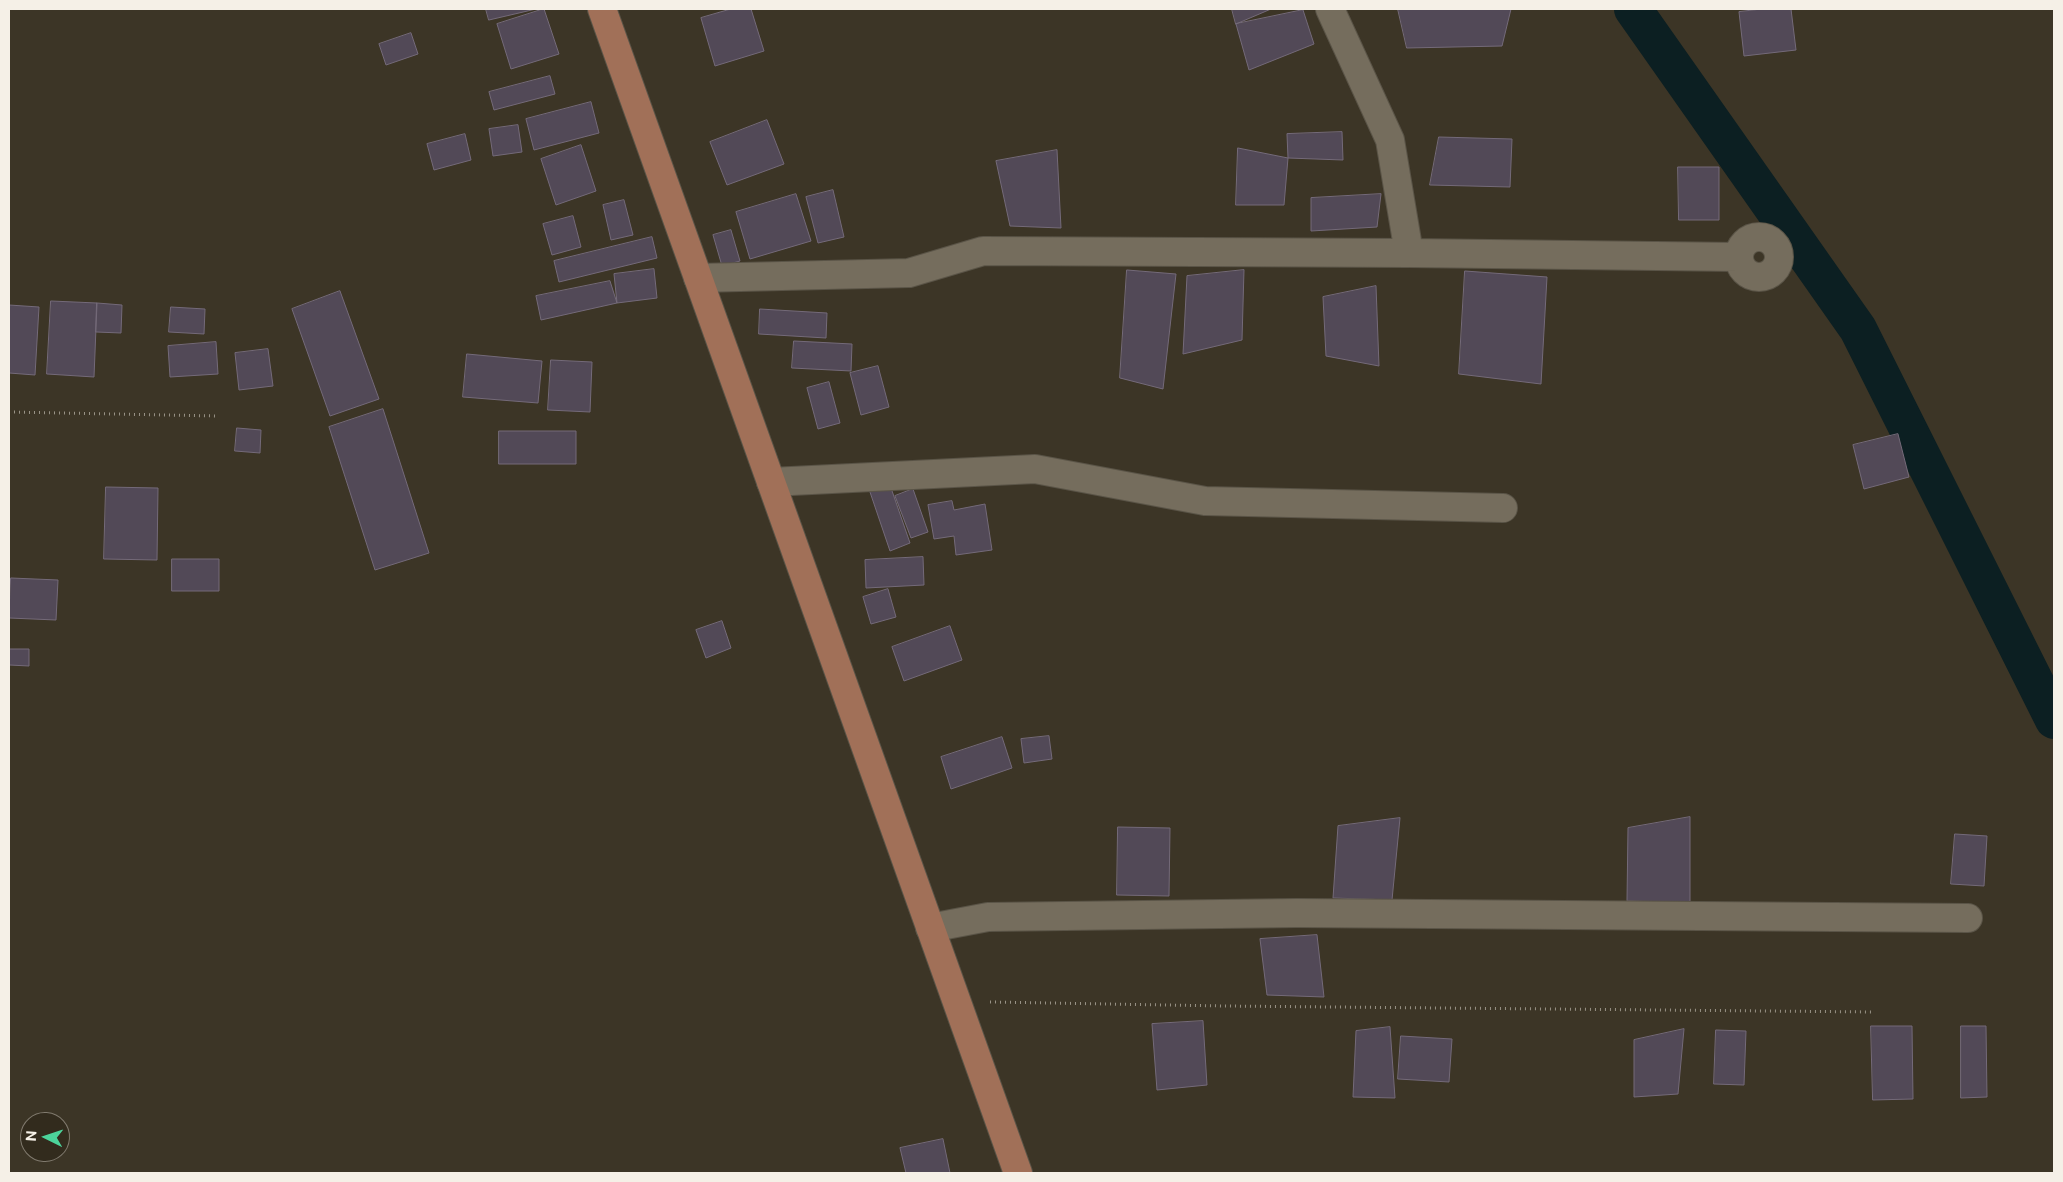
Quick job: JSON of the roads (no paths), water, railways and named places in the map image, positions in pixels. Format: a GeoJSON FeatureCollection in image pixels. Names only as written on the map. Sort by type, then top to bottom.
{"type":"FeatureCollection","features":[{"type":"Feature","properties":{"kind":"main road"},"geometry":{"type":"LineString","coordinates":[[602,9],[1018,1173]]}},
{"type":"Feature","properties":{"kind":"street"},"geometry":{"type":"LineString","coordinates":[[1330,9],[1390,140],[1409,253]]}},
{"type":"Feature","properties":{"kind":"street"},"geometry":{"type":"LineString","coordinates":[[698,278],[909,272],[983,251],[1738,257]]}},
{"type":"Feature","properties":{"kind":"street"},"geometry":{"type":"LineString","coordinates":[[771,482],[1035,469],[1205,502],[1503,508]]}},
{"type":"Feature","properties":{"kind":"street"},"geometry":{"type":"LineString","coordinates":[[930,928],[988,917],[1297,913],[1968,918]]}},
{"type":"Feature","properties":{"kind":"waterway"},"geometry":{"type":"LineString","coordinates":[[1633,9],[1858,329],[2054,720]]}}]}
